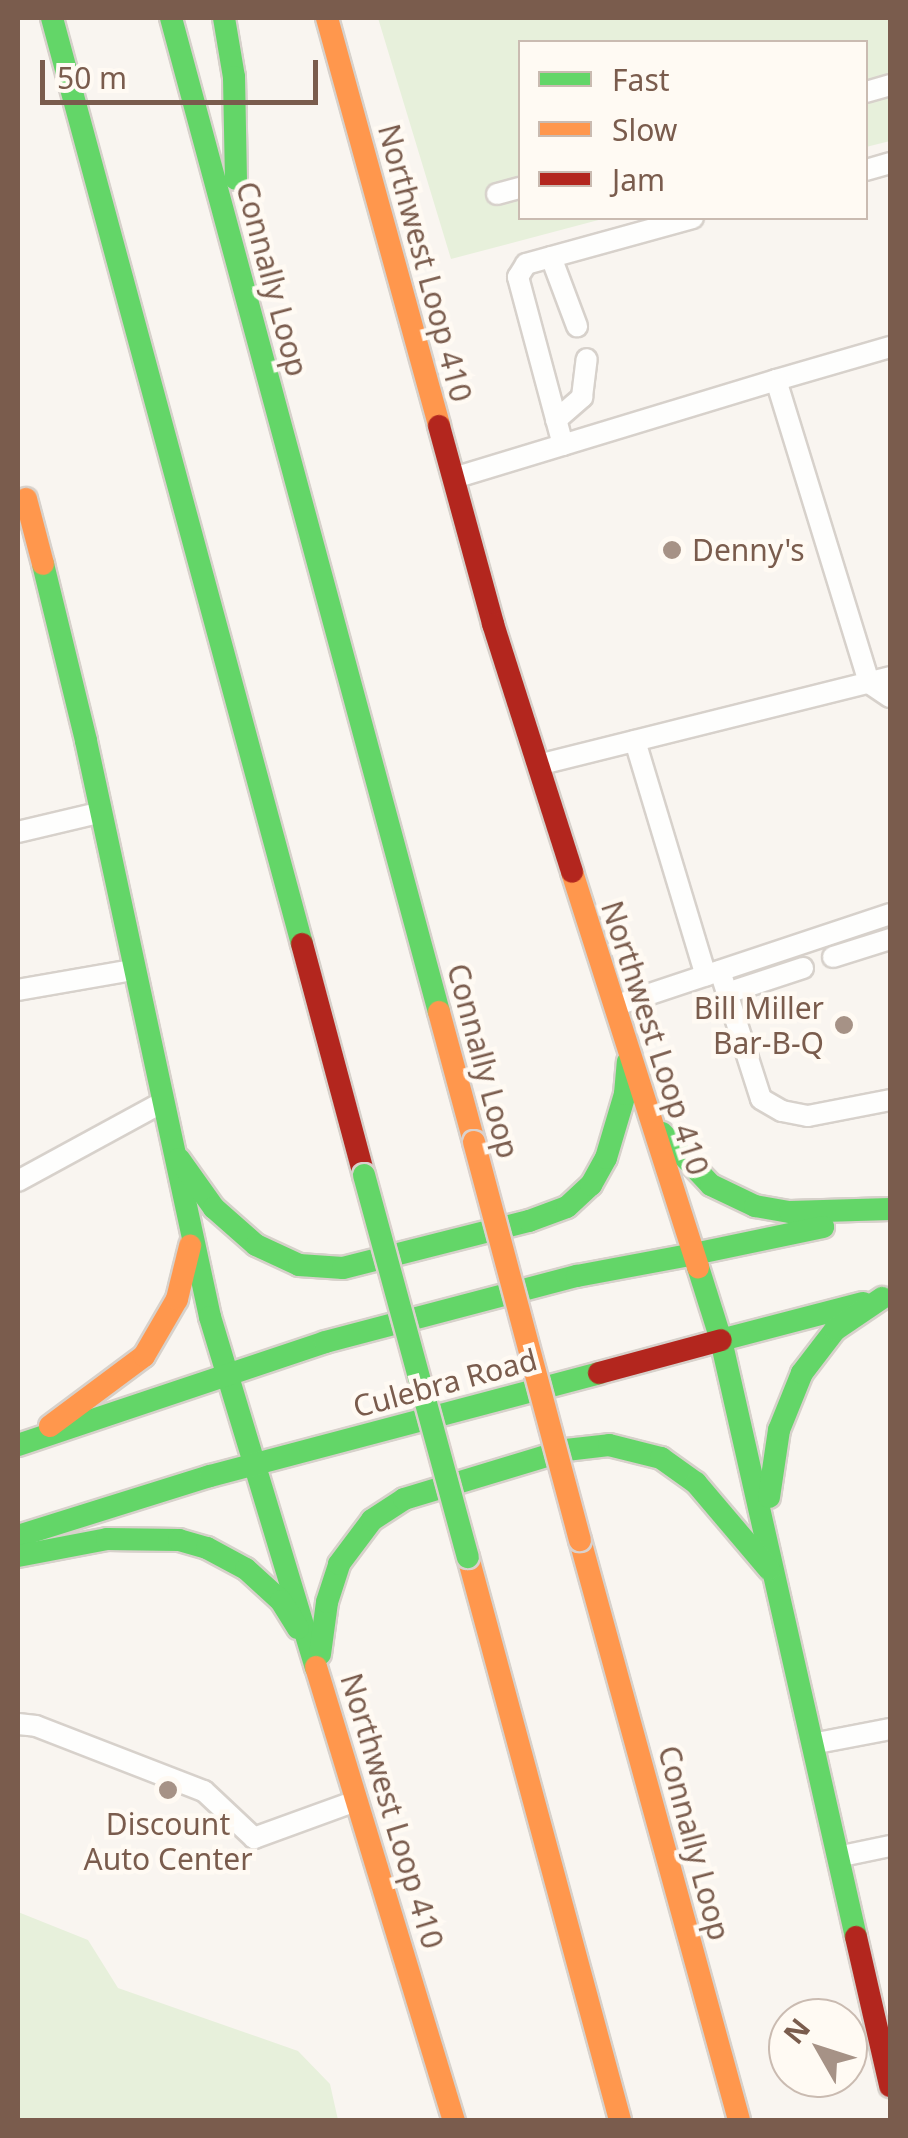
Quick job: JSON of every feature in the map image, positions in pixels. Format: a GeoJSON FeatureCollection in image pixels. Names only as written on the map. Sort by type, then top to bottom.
{"type":"FeatureCollection","features":[{"type":"Feature","properties":{"kind":"main road"},"geometry":{"type":"LineString","coordinates":[[52,18],[620,2120]]}},
{"type":"Feature","properties":{"kind":"main road","name":"Connally Loop"},"geometry":{"type":"LineString","coordinates":[[170,18],[739,2120]]}},
{"type":"Feature","properties":{"kind":"main road"},"geometry":{"type":"LineString","coordinates":[[224,18],[234,76],[237,264]]}},
{"type":"Feature","properties":{"kind":"main road","name":"Northwest Loop 410"},"geometry":{"type":"LineString","coordinates":[[327,18],[452,479],[536,766],[722,1340],[890,2086]]}},
{"type":"Feature","properties":{"kind":"main road","name":"Northwest Loop 410"},"geometry":{"type":"LineString","coordinates":[[18,470],[25,515],[43,564],[102,812],[191,1243],[254,1464],[454,2120]]}},
{"type":"Feature","properties":{"kind":"main road"},"geometry":{"type":"LineString","coordinates":[[172,1148],[214,1208],[256,1245],[299,1265],[343,1268],[567,1207],[591,1185],[606,1158],[626,1094],[628,1056]]}},
{"type":"Feature","properties":{"kind":"main road"},"geometry":{"type":"LineString","coordinates":[[647,1106],[678,1155],[712,1186],[742,1202],[790,1212],[890,1210]]}},
{"type":"Feature","properties":{"kind":"main road"},"geometry":{"type":"LineString","coordinates":[[23,1442],[325,1342],[576,1276],[890,1210]]}},
{"type":"Feature","properties":{"kind":"main road"},"geometry":{"type":"LineString","coordinates":[[23,1442],[108,1388],[144,1356],[177,1299],[191,1243]]}},
{"type":"Feature","properties":{"kind":"main road"},"geometry":{"type":"LineString","coordinates":[[774,1575],[769,1498],[786,1409],[823,1342],[850,1317],[886,1297]]}},
{"type":"Feature","properties":{"kind":"main road","name":"Culebra Road"},"geometry":{"type":"LineString","coordinates":[[18,1536],[48,1523],[254,1464],[886,1297]]}},
{"type":"Feature","properties":{"kind":"main road"},"geometry":{"type":"LineString","coordinates":[[319,1674],[321,1629],[331,1585],[348,1548],[372,1520],[404,1499],[566,1450],[631,1447],[669,1463],[696,1483],[774,1575]]}},
{"type":"Feature","properties":{"kind":"main road"},"geometry":{"type":"LineString","coordinates":[[18,1556],[140,1536],[207,1548],[246,1569],[281,1602],[319,1674]]}},
{"type":"Feature","properties":{"kind":"lane"},"geometry":{"type":"LineString","coordinates":[[497,194],[518,189]]}},
{"type":"Feature","properties":{"kind":"lane"},"geometry":{"type":"LineString","coordinates":[[563,445],[518,277],[526,264],[686,220]]}},
{"type":"Feature","properties":{"kind":"lane"},"geometry":{"type":"LineString","coordinates":[[550,257],[576,326]]}},
{"type":"Feature","properties":{"kind":"lane"},"geometry":{"type":"LineString","coordinates":[[452,479],[890,347]]}},
{"type":"Feature","properties":{"kind":"lane"},"geometry":{"type":"LineString","coordinates":[[556,420],[582,397],[588,359]]}},
{"type":"Feature","properties":{"kind":"lane"},"geometry":{"type":"LineString","coordinates":[[776,380],[869,682],[890,697]]}},
{"type":"Feature","properties":{"kind":"lane"},"geometry":{"type":"LineString","coordinates":[[536,766],[890,677]]}},
{"type":"Feature","properties":{"kind":"lane"},"geometry":{"type":"LineString","coordinates":[[635,741],[713,973],[727,993],[761,1099],[782,1111],[808,1116],[890,1100]]}},
{"type":"Feature","properties":{"kind":"lane"},"geometry":{"type":"LineString","coordinates":[[18,832],[102,812]]}},
{"type":"Feature","properties":{"kind":"lane"},"geometry":{"type":"LineString","coordinates":[[614,1006],[890,914]]}},
{"type":"Feature","properties":{"kind":"lane"},"geometry":{"type":"LineString","coordinates":[[833,957],[890,939]]}},
{"type":"Feature","properties":{"kind":"lane"},"geometry":{"type":"LineString","coordinates":[[727,993],[804,968]]}},
{"type":"Feature","properties":{"kind":"lane"},"geometry":{"type":"LineString","coordinates":[[18,990],[134,970]]}},
{"type":"Feature","properties":{"kind":"lane"},"geometry":{"type":"LineString","coordinates":[[18,1181],[163,1102]]}},
{"type":"Feature","properties":{"kind":"lane"},"geometry":{"type":"LineString","coordinates":[[18,1724],[36,1726],[204,1790],[254,1838],[356,1801]]}},
{"type":"Feature","properties":{"kind":"lane"},"geometry":{"type":"LineString","coordinates":[[810,1744],[890,1729]]}},
{"type":"Feature","properties":{"kind":"lane"},"geometry":{"type":"LineString","coordinates":[[836,1858],[890,1846]]}},
{"type":"Feature","properties":{"kind":"lane"},"geometry":{"type":"LineString","coordinates":[[867,1994],[890,1988]]}},
{"type":"Feature","properties":{"kind":"green space"},"geometry":{"type":"Polygon","coordinates":[[[378,18],[890,18],[890,141],[868,146],[868,40],[518,40],[518,220],[598,220],[451,259],[378,18]]]}},
{"type":"Feature","properties":{"kind":"green space"},"geometry":{"type":"Polygon","coordinates":[[[18,1912],[88,1940],[118,1988],[298,2051],[330,2084],[338,2120],[18,2120],[18,1912]]]}},
{"type":"Feature","properties":{"kind":"traffic: fast"},"geometry":{"type":"LineString","coordinates":[[52,18],[302,944]]}},
{"type":"Feature","properties":{"kind":"traffic: fast"},"geometry":{"type":"LineString","coordinates":[[171,18],[439,1012]]}},
{"type":"Feature","properties":{"kind":"traffic: fast"},"geometry":{"type":"LineString","coordinates":[[224,18],[234,77],[236,179]]}},
{"type":"Feature","properties":{"kind":"traffic: fast"},"geometry":{"type":"LineString","coordinates":[[43,564],[86,741],[210,1317],[316,1667]]}},
{"type":"Feature","properties":{"kind":"traffic: fast"},"geometry":{"type":"LineString","coordinates":[[179,1159],[214,1208],[256,1245],[299,1265],[343,1268],[529,1221],[567,1207],[591,1185],[606,1158],[625,1094],[628,1062]]}},
{"type":"Feature","properties":{"kind":"traffic: fast"},"geometry":{"type":"LineString","coordinates":[[662,1133],[711,1185],[755,1206],[790,1212],[890,1209]]}},
{"type":"Feature","properties":{"kind":"traffic: fast"},"geometry":{"type":"LineString","coordinates":[[364,1175],[468,1557]]}},
{"type":"Feature","properties":{"kind":"traffic: fast"},"geometry":{"type":"LineString","coordinates":[[694,1254],[823,1227]]}},
{"type":"Feature","properties":{"kind":"traffic: fast"},"geometry":{"type":"LineString","coordinates":[[18,1445],[325,1342],[577,1276],[694,1254]]}},
{"type":"Feature","properties":{"kind":"traffic: fast"},"geometry":{"type":"LineString","coordinates":[[698,1267],[721,1340],[856,1937]]}},
{"type":"Feature","properties":{"kind":"traffic: fast"},"geometry":{"type":"LineString","coordinates":[[769,1497],[779,1430],[802,1373],[835,1330],[882,1298]]}},
{"type":"Feature","properties":{"kind":"traffic: fast"},"geometry":{"type":"LineString","coordinates":[[721,1340],[863,1303]]}},
{"type":"Feature","properties":{"kind":"traffic: fast"},"geometry":{"type":"LineString","coordinates":[[18,1536],[210,1476],[599,1373]]}},
{"type":"Feature","properties":{"kind":"traffic: fast"},"geometry":{"type":"LineString","coordinates":[[320,1654],[327,1602],[339,1564],[372,1520],[404,1499],[566,1450],[609,1445],[661,1458],[696,1483],[769,1569]]}},
{"type":"Feature","properties":{"kind":"traffic: fast"},"geometry":{"type":"LineString","coordinates":[[18,1556],[107,1539],[179,1540],[207,1548],[246,1569],[281,1601],[298,1628]]}},
{"type":"Feature","properties":{"kind":"traffic: slow"},"geometry":{"type":"LineString","coordinates":[[327,18],[439,426]]}},
{"type":"Feature","properties":{"kind":"traffic: slow"},"geometry":{"type":"LineString","coordinates":[[26,499],[43,564]]}},
{"type":"Feature","properties":{"kind":"traffic: slow"},"geometry":{"type":"LineString","coordinates":[[572,872],[698,1267]]}},
{"type":"Feature","properties":{"kind":"traffic: slow"},"geometry":{"type":"LineString","coordinates":[[439,1012],[474,1142]]}},
{"type":"Feature","properties":{"kind":"traffic: slow"},"geometry":{"type":"LineString","coordinates":[[474,1142],[580,1540]]}},
{"type":"Feature","properties":{"kind":"traffic: slow"},"geometry":{"type":"LineString","coordinates":[[50,1426],[144,1356],[177,1299],[190,1246]]}},
{"type":"Feature","properties":{"kind":"traffic: slow"},"geometry":{"type":"LineString","coordinates":[[580,1540],[739,2120]]}},
{"type":"Feature","properties":{"kind":"traffic: slow"},"geometry":{"type":"LineString","coordinates":[[468,1557],[620,2120]]}},
{"type":"Feature","properties":{"kind":"traffic: slow"},"geometry":{"type":"LineString","coordinates":[[316,1667],[454,2120]]}},
{"type":"Feature","properties":{"kind":"traffic: jam"},"geometry":{"type":"LineString","coordinates":[[439,426],[493,624],[572,872]]}},
{"type":"Feature","properties":{"kind":"traffic: jam"},"geometry":{"type":"LineString","coordinates":[[302,944],[364,1175]]}},
{"type":"Feature","properties":{"kind":"traffic: jam"},"geometry":{"type":"LineString","coordinates":[[599,1373],[721,1340]]}},
{"type":"Feature","properties":{"kind":"traffic: jam"},"geometry":{"type":"LineString","coordinates":[[856,1937],[890,2086]]}},
{"type":"Feature","properties":{"kind":"place","name":"Denny's"},"geometry":{"type":"Point","coordinates":[672,550]}},
{"type":"Feature","properties":{"kind":"place","name":"Bill Miller Bar-B-Q"},"geometry":{"type":"Point","coordinates":[844,1025]}},
{"type":"Feature","properties":{"kind":"place","name":"Discount Auto Center"},"geometry":{"type":"Point","coordinates":[168,1790]}}]}
